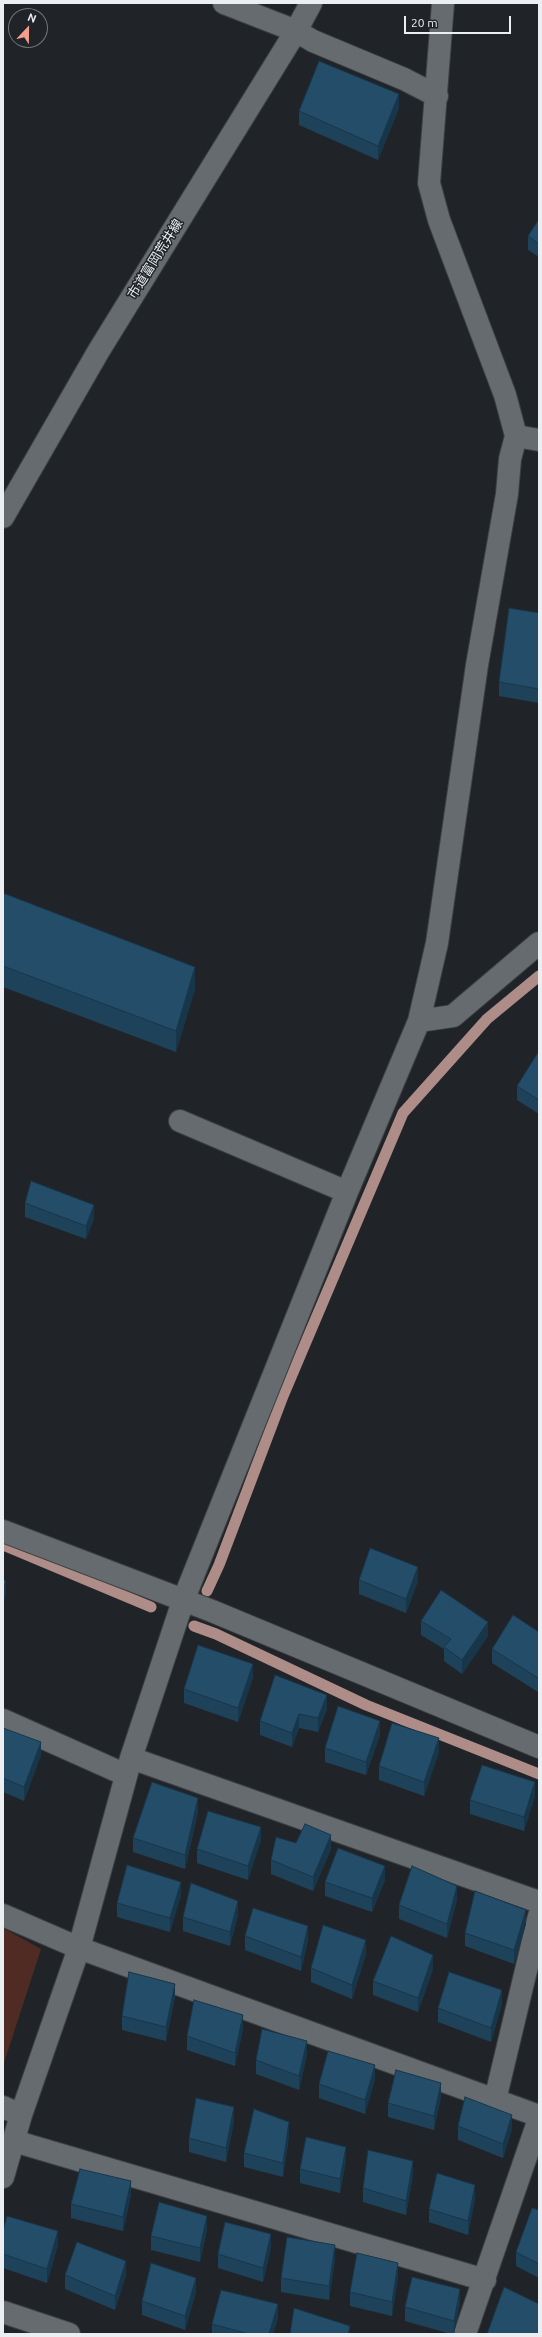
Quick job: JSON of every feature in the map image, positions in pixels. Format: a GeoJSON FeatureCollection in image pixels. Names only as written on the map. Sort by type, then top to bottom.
{"type":"FeatureCollection","features":[{"type":"Feature","properties":{"kind":"street"},"geometry":{"type":"LineString","coordinates":[[224,3],[296,31],[313,41],[404,79],[437,96]]}},
{"type":"Feature","properties":{"kind":"street","name":"市道富岡荒井線"},"geometry":{"type":"LineString","coordinates":[[3,517],[98,352],[296,31],[311,3]]}},
{"type":"Feature","properties":{"kind":"street"},"geometry":{"type":"LineString","coordinates":[[3,2177],[14,2141],[12,2111],[79,1948],[128,1766],[183,1601],[347,1192],[419,1021],[437,943],[477,665],[507,494],[510,458],[516,436],[505,395],[439,220],[428,183],[437,96],[443,3]]}},
{"type":"Feature","properties":{"kind":"street"},"geometry":{"type":"LineString","coordinates":[[516,436],[539,440]]}},
{"type":"Feature","properties":{"kind":"street"},"geometry":{"type":"LineString","coordinates":[[419,1021],[453,1016],[539,943]]}},
{"type":"Feature","properties":{"kind":"street"},"geometry":{"type":"LineString","coordinates":[[180,1121],[347,1192]]}},
{"type":"Feature","properties":{"kind":"street"},"geometry":{"type":"LineString","coordinates":[[3,1531],[183,1601],[539,1746]]}},
{"type":"Feature","properties":{"kind":"street"},"geometry":{"type":"LineString","coordinates":[[3,1720],[128,1766],[539,1902]]}},
{"type":"Feature","properties":{"kind":"street"},"geometry":{"type":"LineString","coordinates":[[3,1915],[79,1948],[495,2100],[539,2118],[485,2280],[465,2334]]}},
{"type":"Feature","properties":{"kind":"street"},"geometry":{"type":"LineString","coordinates":[[495,2100],[539,1916]]}},
{"type":"Feature","properties":{"kind":"street"},"geometry":{"type":"LineString","coordinates":[[14,2141],[485,2280]]}},
{"type":"Feature","properties":{"kind":"street"},"geometry":{"type":"LineString","coordinates":[[3,2312],[69,2334]]}},
{"type":"Feature","properties":{"kind":"shaded area"},"geometry":{"type":"Polygon","coordinates":[[[3,1928],[41,1949],[3,2066],[3,1928]]]}},
{"type":"Feature","properties":{"kind":"building"},"geometry":{"type":"Polygon","coordinates":[[[319,61],[399,94],[378,146],[299,111],[319,61]]]}},
{"type":"Feature","properties":{"kind":"building"},"geometry":{"type":"Polygon","coordinates":[[[539,219],[539,244],[528,236],[539,219]]]}},
{"type":"Feature","properties":{"kind":"building"},"geometry":{"type":"Polygon","coordinates":[[[509,608],[539,613],[539,689],[499,682],[509,608]]]}},
{"type":"Feature","properties":{"kind":"building"},"geometry":{"type":"Polygon","coordinates":[[[3,893],[195,967],[176,1031],[3,966],[3,893]]]}},
{"type":"Feature","properties":{"kind":"building"},"geometry":{"type":"Polygon","coordinates":[[[539,1051],[539,1100],[517,1086],[539,1051]]]}},
{"type":"Feature","properties":{"kind":"building"},"geometry":{"type":"Polygon","coordinates":[[[31,1181],[94,1205],[86,1226],[25,1203],[31,1181]]]}},
{"type":"Feature","properties":{"kind":"building"},"geometry":{"type":"Polygon","coordinates":[[[370,1548],[418,1567],[406,1599],[359,1580],[370,1548]]]}},
{"type":"Feature","properties":{"kind":"building"},"geometry":{"type":"Polygon","coordinates":[[[3,1580],[6,1581],[3,1589],[3,1580]]]}},
{"type":"Feature","properties":{"kind":"building"},"geometry":{"type":"Polygon","coordinates":[[[441,1590],[488,1622],[462,1660],[444,1647],[451,1639],[421,1621],[441,1590]]]}},
{"type":"Feature","properties":{"kind":"building"},"geometry":{"type":"Polygon","coordinates":[[[513,1615],[539,1632],[538,1678],[492,1649],[513,1615]]]}},
{"type":"Feature","properties":{"kind":"building"},"geometry":{"type":"Polygon","coordinates":[[[198,1645],[253,1664],[238,1708],[184,1689],[198,1645]]]}},
{"type":"Feature","properties":{"kind":"building"},"geometry":{"type":"Polygon","coordinates":[[[275,1675],[327,1695],[318,1718],[299,1714],[292,1733],[260,1721],[275,1675]]]}},
{"type":"Feature","properties":{"kind":"building"},"geometry":{"type":"Polygon","coordinates":[[[338,1706],[380,1721],[366,1762],[325,1748],[338,1706]]]}},
{"type":"Feature","properties":{"kind":"building"},"geometry":{"type":"Polygon","coordinates":[[[392,1723],[439,1738],[424,1782],[379,1766],[392,1723]]]}},
{"type":"Feature","properties":{"kind":"building"},"geometry":{"type":"Polygon","coordinates":[[[3,1728],[41,1742],[24,1787],[3,1778],[3,1728]]]}},
{"type":"Feature","properties":{"kind":"building"},"geometry":{"type":"Polygon","coordinates":[[[482,1765],[535,1782],[524,1817],[470,1800],[482,1765]]]}},
{"type":"Feature","properties":{"kind":"building"},"geometry":{"type":"Polygon","coordinates":[[[152,1782],[198,1798],[185,1855],[133,1838],[152,1782]]]}},
{"type":"Feature","properties":{"kind":"building"},"geometry":{"type":"Polygon","coordinates":[[[208,1811],[261,1827],[248,1866],[197,1849],[208,1811]]]}},
{"type":"Feature","properties":{"kind":"building"},"geometry":{"type":"Polygon","coordinates":[[[305,1824],[331,1835],[313,1877],[271,1860],[276,1837],[296,1843],[305,1824]]]}},
{"type":"Feature","properties":{"kind":"building"},"geometry":{"type":"Polygon","coordinates":[[[338,1848],[385,1866],[372,1898],[325,1882],[338,1848]]]}},
{"type":"Feature","properties":{"kind":"building"},"geometry":{"type":"Polygon","coordinates":[[[127,1865],[181,1882],[170,1918],[117,1903],[127,1865]]]}},
{"type":"Feature","properties":{"kind":"building"},"geometry":{"type":"Polygon","coordinates":[[[412,1866],[457,1886],[447,1924],[399,1905],[412,1866]]]}},
{"type":"Feature","properties":{"kind":"building"},"geometry":{"type":"Polygon","coordinates":[[[191,1883],[238,1901],[230,1932],[183,1917],[191,1883]]]}},
{"type":"Feature","properties":{"kind":"building"},"geometry":{"type":"Polygon","coordinates":[[[475,1891],[526,1910],[514,1950],[465,1933],[475,1891]]]}},
{"type":"Feature","properties":{"kind":"building"},"geometry":{"type":"Polygon","coordinates":[[[253,1908],[308,1926],[301,1957],[245,1936],[253,1908]]]}},
{"type":"Feature","properties":{"kind":"building"},"geometry":{"type":"Polygon","coordinates":[[[323,1925],[366,1940],[352,1985],[311,1968],[323,1925]]]}},
{"type":"Feature","properties":{"kind":"building"},"geometry":{"type":"Polygon","coordinates":[[[391,1936],[433,1955],[418,1998],[373,1981],[391,1936]]]}},
{"type":"Feature","properties":{"kind":"building"},"geometry":{"type":"Polygon","coordinates":[[[129,1972],[175,1984],[166,2027],[122,2016],[129,1972]]]}},
{"type":"Feature","properties":{"kind":"building"},"geometry":{"type":"Polygon","coordinates":[[[449,1972],[502,1990],[491,2028],[438,2008],[449,1972]]]}},
{"type":"Feature","properties":{"kind":"building"},"geometry":{"type":"Polygon","coordinates":[[[194,2000],[243,2015],[235,2053],[187,2036],[194,2000]]]}},
{"type":"Feature","properties":{"kind":"building"},"geometry":{"type":"Polygon","coordinates":[[[262,2029],[307,2041],[299,2076],[256,2060],[262,2029]]]}},
{"type":"Feature","properties":{"kind":"building"},"geometry":{"type":"Polygon","coordinates":[[[328,2051],[375,2065],[365,2100],[319,2084],[328,2051]]]}},
{"type":"Feature","properties":{"kind":"building"},"geometry":{"type":"Polygon","coordinates":[[[396,2070],[441,2083],[434,2116],[388,2103],[396,2070]]]}},
{"type":"Feature","properties":{"kind":"building"},"geometry":{"type":"Polygon","coordinates":[[[465,2097],[512,2115],[503,2144],[458,2126],[465,2097]]]}},
{"type":"Feature","properties":{"kind":"building"},"geometry":{"type":"Polygon","coordinates":[[[196,2098],[234,2107],[226,2148],[189,2138],[196,2098]]]}},
{"type":"Feature","properties":{"kind":"building"},"geometry":{"type":"Polygon","coordinates":[[[254,2109],[289,2122],[283,2163],[244,2153],[254,2109]]]}},
{"type":"Feature","properties":{"kind":"building"},"geometry":{"type":"Polygon","coordinates":[[[306,2137],[346,2147],[340,2179],[300,2169],[306,2137]]]}},
{"type":"Feature","properties":{"kind":"building"},"geometry":{"type":"Polygon","coordinates":[[[368,2150],[413,2161],[406,2201],[363,2188],[368,2150]]]}},
{"type":"Feature","properties":{"kind":"building"},"geometry":{"type":"Polygon","coordinates":[[[80,2169],[131,2181],[123,2217],[71,2204],[80,2169]]]}},
{"type":"Feature","properties":{"kind":"building"},"geometry":{"type":"Polygon","coordinates":[[[437,2173],[475,2185],[468,2221],[429,2209],[437,2173]]]}},
{"type":"Feature","properties":{"kind":"building"},"geometry":{"type":"Polygon","coordinates":[[[159,2202],[207,2216],[200,2248],[151,2236],[159,2202]]]}},
{"type":"Feature","properties":{"kind":"building"},"geometry":{"type":"Polygon","coordinates":[[[532,2208],[539,2210],[539,2264],[516,2252],[532,2208]]]}},
{"type":"Feature","properties":{"kind":"building"},"geometry":{"type":"Polygon","coordinates":[[[7,2216],[58,2231],[47,2269],[3,2254],[3,2231],[7,2216]]]}},
{"type":"Feature","properties":{"kind":"building"},"geometry":{"type":"Polygon","coordinates":[[[225,2222],[271,2234],[263,2268],[218,2254],[225,2222]]]}},
{"type":"Feature","properties":{"kind":"building"},"geometry":{"type":"Polygon","coordinates":[[[287,2237],[335,2245],[329,2286],[281,2278],[287,2237]]]}},
{"type":"Feature","properties":{"kind":"building"},"geometry":{"type":"Polygon","coordinates":[[[77,2242],[126,2261],[115,2296],[65,2275],[77,2242]]]}},
{"type":"Feature","properties":{"kind":"building"},"geometry":{"type":"Polygon","coordinates":[[[357,2253],[398,2263],[392,2302],[350,2292],[357,2253]]]}},
{"type":"Feature","properties":{"kind":"building"},"geometry":{"type":"Polygon","coordinates":[[[151,2263],[196,2278],[185,2316],[142,2301],[151,2263]]]}},
{"type":"Feature","properties":{"kind":"building"},"geometry":{"type":"Polygon","coordinates":[[[412,2277],[460,2289],[454,2321],[405,2307],[412,2277]]]}},
{"type":"Feature","properties":{"kind":"building"},"geometry":{"type":"Polygon","coordinates":[[[504,2287],[539,2304],[539,2334],[487,2334],[504,2287]]]}},
{"type":"Feature","properties":{"kind":"building"},"geometry":{"type":"Polygon","coordinates":[[[221,2290],[278,2304],[269,2334],[249,2334],[212,2324],[221,2290]]]}},
{"type":"Feature","properties":{"kind":"building"},"geometry":{"type":"Polygon","coordinates":[[[294,2308],[350,2326],[348,2334],[290,2334],[294,2308]]]}},
{"type":"Feature","properties":{"kind":"waterway"},"geometry":{"type":"LineString","coordinates":[[207,1591],[219,1565],[283,1396],[403,1113],[487,1019],[539,976]]}},
{"type":"Feature","properties":{"kind":"waterway"},"geometry":{"type":"LineString","coordinates":[[3,1545],[151,1607]]}},
{"type":"Feature","properties":{"kind":"waterway"},"geometry":{"type":"LineString","coordinates":[[194,1626],[216,1634],[366,1705],[539,1774]]}}]}
